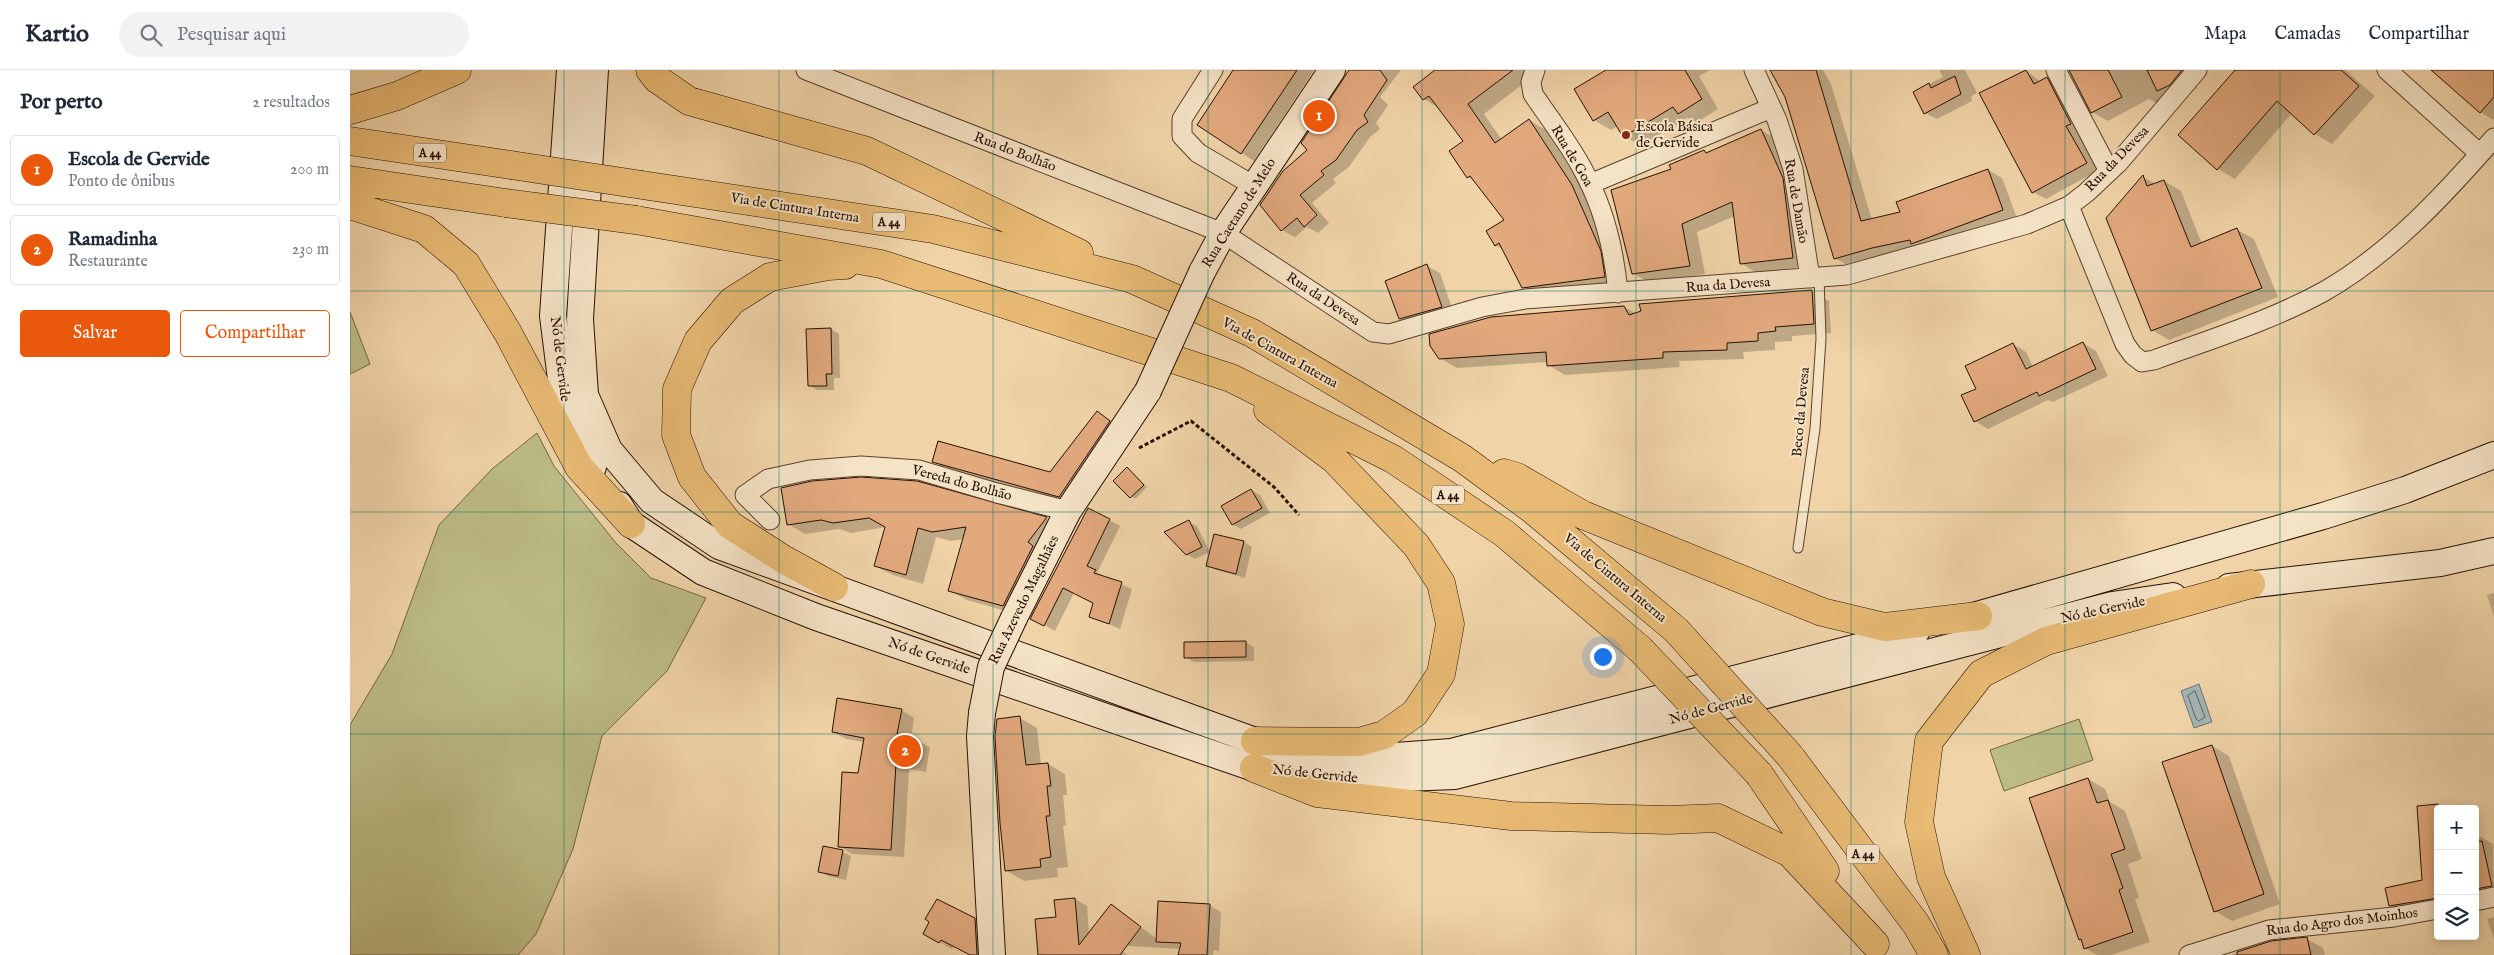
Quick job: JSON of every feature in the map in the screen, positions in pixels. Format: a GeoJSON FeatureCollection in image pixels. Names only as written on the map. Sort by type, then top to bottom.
{"type":"FeatureCollection","features":[{"type":"Feature","properties":{"kind":"highway"},"geometry":{"type":"LineString","coordinates":[[350,110],[396,96],[457,70]]}},
{"type":"Feature","properties":{"kind":"highway"},"geometry":{"type":"LineString","coordinates":[[650,70],[657,79],[688,100],[867,151],[1132,279]]}},
{"type":"Feature","properties":{"kind":"highway","name":"Via de Cintura Interna"},"geometry":{"type":"LineString","coordinates":[[350,140],[933,229],[1132,279],[1252,334],[1462,458],[1532,510],[1676,630],[1790,756],[1916,924],[1934,955]]}},
{"type":"Feature","properties":{"kind":"highway","name":"A 44"},"geometry":{"type":"LineString","coordinates":[[350,180],[636,220],[881,264],[1231,378],[1401,465],[1505,534],[1640,649],[1759,774],[1878,950]]}},
{"type":"Feature","properties":{"kind":"highway"},"geometry":{"type":"LineString","coordinates":[[350,205],[424,229],[466,264],[508,333],[579,468],[631,524]]}},
{"type":"Feature","properties":{"kind":"highway"},"geometry":{"type":"LineString","coordinates":[[834,587],[783,559],[730,525],[692,477],[676,435],[677,389],[698,341],[732,301],[770,277],[828,266],[881,264]]}},
{"type":"Feature","properties":{"kind":"highway"},"geometry":{"type":"LineString","coordinates":[[1231,378],[1280,420],[1334,459],[1416,545],[1441,583],[1450,624],[1441,674],[1415,713],[1384,735],[1359,742],[1255,754]]}},
{"type":"Feature","properties":{"kind":"highway"},"geometry":{"type":"LineString","coordinates":[[1462,458],[1517,478],[1583,516],[1822,612],[1885,627],[1978,616]]}},
{"type":"Feature","properties":{"kind":"highway"},"geometry":{"type":"LineString","coordinates":[[1966,955],[1931,877],[1919,822],[1930,741],[1981,674],[2046,641],[2251,584]]}},
{"type":"Feature","properties":{"kind":"highway"},"geometry":{"type":"LineString","coordinates":[[1255,754],[1317,793],[1511,816],[1668,820],[1718,818],[1790,853],[1878,950]]}},
{"type":"Feature","properties":{"kind":"main road","name":"Nó de Gervide"},"geometry":{"type":"LineString","coordinates":[[570,70],[553,316],[564,403],[590,462],[631,524],[703,572],[799,610],[1255,754],[1354,780],[1455,776],[2112,605],[2251,584],[2440,563],[2494,552]]}},
{"type":"Feature","properties":{"kind":"main road","name":"Nó de Gervide"},"geometry":{"type":"LineString","coordinates":[[595,70],[580,319],[585,395],[609,450],[652,501],[719,546],[834,587],[1255,754],[1354,759],[1451,752],[1978,616],[2322,516],[2405,490],[2494,455]]}},
{"type":"Feature","properties":{"kind":"main road","name":"Rua Caetano de Melo"},"geometry":{"type":"LineString","coordinates":[[1148,391],[1202,272],[1223,233],[1332,70]]}},
{"type":"Feature","properties":{"kind":"main road","name":"Rua Azevedo Magalhães"},"geometry":{"type":"LineString","coordinates":[[992,955],[980,736],[982,713],[991,667],[1068,510],[1148,391]]}},
{"type":"Feature","properties":{"kind":"street","name":"Rua do Bolhão"},"geometry":{"type":"LineString","coordinates":[[806,70],[1223,233]]}},
{"type":"Feature","properties":{"kind":"street"},"geometry":{"type":"LineString","coordinates":[[1213,70],[1182,119],[1182,136],[1198,153],[1254,186]]}},
{"type":"Feature","properties":{"kind":"street","name":"Rua de Damão"},"geometry":{"type":"LineString","coordinates":[[1754,70],[1772,108],[1793,170],[1814,278]]}},
{"type":"Feature","properties":{"kind":"street"},"geometry":{"type":"LineString","coordinates":[[2056,70],[2109,171]]}},
{"type":"Feature","properties":{"kind":"street","name":"Rua da Devesa"},"geometry":{"type":"LineString","coordinates":[[1223,233],[1374,332],[1389,334],[1482,307],[1525,299],[1847,275],[2027,224],[2069,206],[2109,171],[2197,70]]}},
{"type":"Feature","properties":{"kind":"street"},"geometry":{"type":"LineString","coordinates":[[2387,70],[2480,154]]}},
{"type":"Feature","properties":{"kind":"street","name":"Rua de Goa"},"geometry":{"type":"LineString","coordinates":[[1533,76],[1533,94],[1582,167],[1590,184],[1608,230],[1615,262],[1618,292]]}},
{"type":"Feature","properties":{"kind":"street"},"geometry":{"type":"LineString","coordinates":[[1590,184],[1772,108]]}},
{"type":"Feature","properties":{"kind":"street"},"geometry":{"type":"LineString","coordinates":[[2069,206],[2125,344],[2132,355],[2142,362],[2154,360],[2269,317],[2323,291],[2380,252],[2445,194],[2494,138]]}},
{"type":"Feature","properties":{"kind":"street","name":"Vereda do Bolhão"},"geometry":{"type":"LineString","coordinates":[[770,520],[745,496],[768,479],[810,470],[861,466],[919,470],[997,493],[1068,510]]}},
{"type":"Feature","properties":{"kind":"street"},"geometry":{"type":"LineString","coordinates":[[2479,900],[2494,897]]}},
{"type":"Feature","properties":{"kind":"street","name":"Rua do Agro dos Moinhos"},"geometry":{"type":"LineString","coordinates":[[2189,955],[2269,930],[2394,917],[2434,909]]}},
{"type":"Feature","properties":{"kind":"lane","name":"Beco da Devesa"},"geometry":{"type":"LineString","coordinates":[[1798,548],[1815,429],[1821,339],[1814,278]]}},
{"type":"Feature","properties":{"kind":"path"},"geometry":{"type":"LineString","coordinates":[[1110,448],[1129,453],[1191,421],[1274,487],[1299,515]]}},
{"type":"Feature","properties":{"kind":"shaded area"},"geometry":{"type":"Polygon","coordinates":[[[350,312],[370,364],[350,374],[350,312]]]}},
{"type":"Feature","properties":{"kind":"shaded area"},"geometry":{"type":"Polygon","coordinates":[[[537,433],[554,466],[616,543],[651,578],[706,598],[667,671],[602,736],[573,849],[536,934],[518,955],[350,955],[350,725],[392,654],[439,525],[492,469],[537,433]]]}},
{"type":"Feature","properties":{"kind":"shaded area"},"geometry":{"type":"Polygon","coordinates":[[[2079,719],[2093,760],[2004,791],[1990,750],[2079,719]]]}},
{"type":"Feature","properties":{"kind":"water"},"geometry":{"type":"Polygon","coordinates":[[[2199,684],[2212,722],[2194,728],[2181,691],[2199,684]]]}},
{"type":"Feature","properties":{"kind":"building"},"geometry":{"type":"Polygon","coordinates":[[[1233,70],[1297,70],[1241,154],[1197,125],[1233,70]]]}},
{"type":"Feature","properties":{"kind":"building"},"geometry":{"type":"Polygon","coordinates":[[[1349,70],[1380,70],[1387,80],[1364,115],[1368,122],[1357,130],[1336,160],[1321,171],[1324,175],[1300,195],[1317,215],[1304,227],[1297,218],[1281,231],[1260,205],[1283,171],[1307,150],[1301,143],[1349,70]]]}},
{"type":"Feature","properties":{"kind":"building"},"geometry":{"type":"Polygon","coordinates":[[[1435,70],[1513,70],[1468,104],[1495,143],[1529,119],[1572,185],[1601,251],[1605,277],[1522,288],[1499,243],[1495,246],[1486,231],[1504,220],[1470,176],[1467,178],[1449,151],[1463,141],[1429,96],[1423,100],[1413,87],[1435,70]]]}},
{"type":"Feature","properties":{"kind":"building"},"geometry":{"type":"Polygon","coordinates":[[[1606,70],[1685,70],[1702,99],[1678,114],[1673,107],[1623,137],[1608,112],[1593,121],[1574,89],[1606,70]]]}},
{"type":"Feature","properties":{"kind":"building"},"geometry":{"type":"Polygon","coordinates":[[[1770,70],[1816,70],[1861,221],[1900,212],[1896,202],[1988,169],[2003,210],[1911,244],[1910,240],[1834,259],[1785,97],[1770,70]]]}},
{"type":"Feature","properties":{"kind":"building"},"geometry":{"type":"Polygon","coordinates":[[[2026,70],[2034,84],[2047,77],[2071,124],[2066,126],[2087,163],[2032,193],[1979,93],[2026,70]]]}},
{"type":"Feature","properties":{"kind":"building"},"geometry":{"type":"Polygon","coordinates":[[[2069,70],[2108,70],[2122,97],[2091,113],[2069,70]]]}},
{"type":"Feature","properties":{"kind":"building"},"geometry":{"type":"Polygon","coordinates":[[[2147,70],[2182,70],[2170,85],[2157,91],[2147,70]]]}},
{"type":"Feature","properties":{"kind":"building"},"geometry":{"type":"Polygon","coordinates":[[[2235,70],[2341,70],[2359,86],[2314,135],[2277,101],[2217,170],[2178,135],[2235,70]]]}},
{"type":"Feature","properties":{"kind":"building"},"geometry":{"type":"Polygon","coordinates":[[[2431,70],[2494,70],[2494,97],[2480,113],[2431,70]]]}},
{"type":"Feature","properties":{"kind":"building"},"geometry":{"type":"Polygon","coordinates":[[[1955,76],[1961,94],[1924,114],[1913,92],[1929,83],[1931,88],[1955,76]]]}},
{"type":"Feature","properties":{"kind":"building"},"geometry":{"type":"Polygon","coordinates":[[[1761,129],[1783,178],[1793,258],[1740,264],[1732,202],[1682,224],[1690,266],[1632,274],[1611,190],[1671,169],[1669,165],[1704,150],[1706,153],[1761,129]]]}},
{"type":"Feature","properties":{"kind":"building"},"geometry":{"type":"Polygon","coordinates":[[[2143,175],[2147,186],[2164,180],[2191,247],[2237,228],[2262,288],[2151,331],[2106,218],[2143,175]]]}},
{"type":"Feature","properties":{"kind":"building"},"geometry":{"type":"Polygon","coordinates":[[[1427,264],[1442,307],[1399,319],[1385,281],[1427,264]]]}},
{"type":"Feature","properties":{"kind":"building"},"geometry":{"type":"Polygon","coordinates":[[[1812,290],[1814,324],[1775,327],[1776,331],[1758,333],[1758,341],[1727,343],[1727,350],[1663,352],[1663,358],[1547,366],[1546,352],[1439,359],[1430,346],[1429,334],[1491,317],[1624,306],[1629,315],[1641,311],[1639,304],[1812,290]]]}},
{"type":"Feature","properties":{"kind":"building"},"geometry":{"type":"Polygon","coordinates":[[[831,328],[832,374],[826,374],[827,386],[808,386],[806,329],[831,328]]]}},
{"type":"Feature","properties":{"kind":"building"},"geometry":{"type":"Polygon","coordinates":[[[2083,342],[2096,369],[2039,396],[2037,392],[1974,422],[1961,395],[1976,389],[1965,366],[2013,343],[2026,369],[2083,342]]]}},
{"type":"Feature","properties":{"kind":"building"},"geometry":{"type":"Polygon","coordinates":[[[1097,411],[1110,421],[1059,497],[932,462],[938,441],[1050,472],[1097,411]]]}},
{"type":"Feature","properties":{"kind":"building"},"geometry":{"type":"Polygon","coordinates":[[[1127,467],[1144,485],[1130,498],[1113,481],[1127,467]]]}},
{"type":"Feature","properties":{"kind":"building"},"geometry":{"type":"Polygon","coordinates":[[[861,477],[917,481],[1047,517],[1028,542],[1033,546],[1003,606],[948,591],[966,527],[932,532],[918,528],[906,575],[874,566],[885,527],[869,518],[833,523],[821,520],[787,525],[781,488],[812,481],[861,477]]]}},
{"type":"Feature","properties":{"kind":"building"},"geometry":{"type":"Polygon","coordinates":[[[1251,489],[1262,508],[1232,525],[1221,506],[1251,489]]]}},
{"type":"Feature","properties":{"kind":"building"},"geometry":{"type":"Polygon","coordinates":[[[1088,508],[1110,519],[1087,566],[1096,570],[1094,573],[1122,582],[1109,624],[1089,617],[1093,603],[1063,588],[1044,626],[1030,619],[1088,508]]]}},
{"type":"Feature","properties":{"kind":"building"},"geometry":{"type":"Polygon","coordinates":[[[1189,520],[1202,547],[1186,555],[1164,532],[1189,520]]]}},
{"type":"Feature","properties":{"kind":"building"},"geometry":{"type":"Polygon","coordinates":[[[1214,534],[1244,541],[1236,574],[1206,566],[1214,534]]]}},
{"type":"Feature","properties":{"kind":"building"},"geometry":{"type":"Polygon","coordinates":[[[1246,641],[1246,657],[1184,658],[1184,642],[1246,641]]]}},
{"type":"Feature","properties":{"kind":"building"},"geometry":{"type":"Polygon","coordinates":[[[837,698],[902,709],[897,734],[917,738],[913,766],[896,763],[891,850],[838,847],[842,772],[858,773],[864,738],[832,732],[837,698]]]}},
{"type":"Feature","properties":{"kind":"building"},"geometry":{"type":"Polygon","coordinates":[[[1020,716],[1026,765],[1048,763],[1051,786],[1047,786],[1050,816],[1046,816],[1051,857],[1040,859],[1041,867],[1005,871],[995,736],[997,719],[1020,716]]]}},
{"type":"Feature","properties":{"kind":"building"},"geometry":{"type":"Polygon","coordinates":[[[2212,745],[2264,894],[2214,912],[2162,762],[2212,745]]]}},
{"type":"Feature","properties":{"kind":"building"},"geometry":{"type":"Polygon","coordinates":[[[2088,778],[2097,803],[2108,800],[2125,849],[2111,854],[2123,888],[2119,890],[2133,932],[2084,949],[2081,939],[2079,940],[2029,798],[2088,778]]]}},
{"type":"Feature","properties":{"kind":"building"},"geometry":{"type":"Polygon","coordinates":[[[2438,804],[2434,805],[2434,899],[2389,906],[2385,888],[2422,880],[2417,806],[2438,804]]]}},
{"type":"Feature","properties":{"kind":"building"},"geometry":{"type":"Polygon","coordinates":[[[2479,841],[2482,841],[2492,886],[2479,888],[2479,850],[2479,841]]]}},
{"type":"Feature","properties":{"kind":"building"},"geometry":{"type":"Polygon","coordinates":[[[823,846],[843,850],[838,876],[818,872],[823,846]]]}},
{"type":"Feature","properties":{"kind":"building"},"geometry":{"type":"Polygon","coordinates":[[[1075,898],[1079,945],[1111,904],[1141,927],[1120,955],[1038,955],[1035,919],[1056,917],[1054,900],[1075,898]]]}},
{"type":"Feature","properties":{"kind":"building"},"geometry":{"type":"Polygon","coordinates":[[[937,899],[975,918],[977,955],[970,955],[941,940],[939,943],[923,934],[929,922],[925,919],[937,899]]]}},
{"type":"Feature","properties":{"kind":"building"},"geometry":{"type":"Polygon","coordinates":[[[1158,901],[1210,904],[1207,955],[1178,955],[1181,943],[1156,942],[1158,901]]]}},
{"type":"Feature","properties":{"kind":"building"},"geometry":{"type":"Polygon","coordinates":[[[2307,937],[2311,955],[2237,955],[2237,952],[2271,941],[2307,937]]]}},
{"type":"Feature","properties":{"kind":"place","name":"Escola de Gervide"},"geometry":{"type":"Point","coordinates":[1319,116]}},
{"type":"Feature","properties":{"kind":"place","name":"Escola Básica de Gervide"},"geometry":{"type":"Point","coordinates":[1626,135]}},
{"type":"Feature","properties":{"kind":"place","name":"Ramadinha"},"geometry":{"type":"Point","coordinates":[905,751]}}]}
